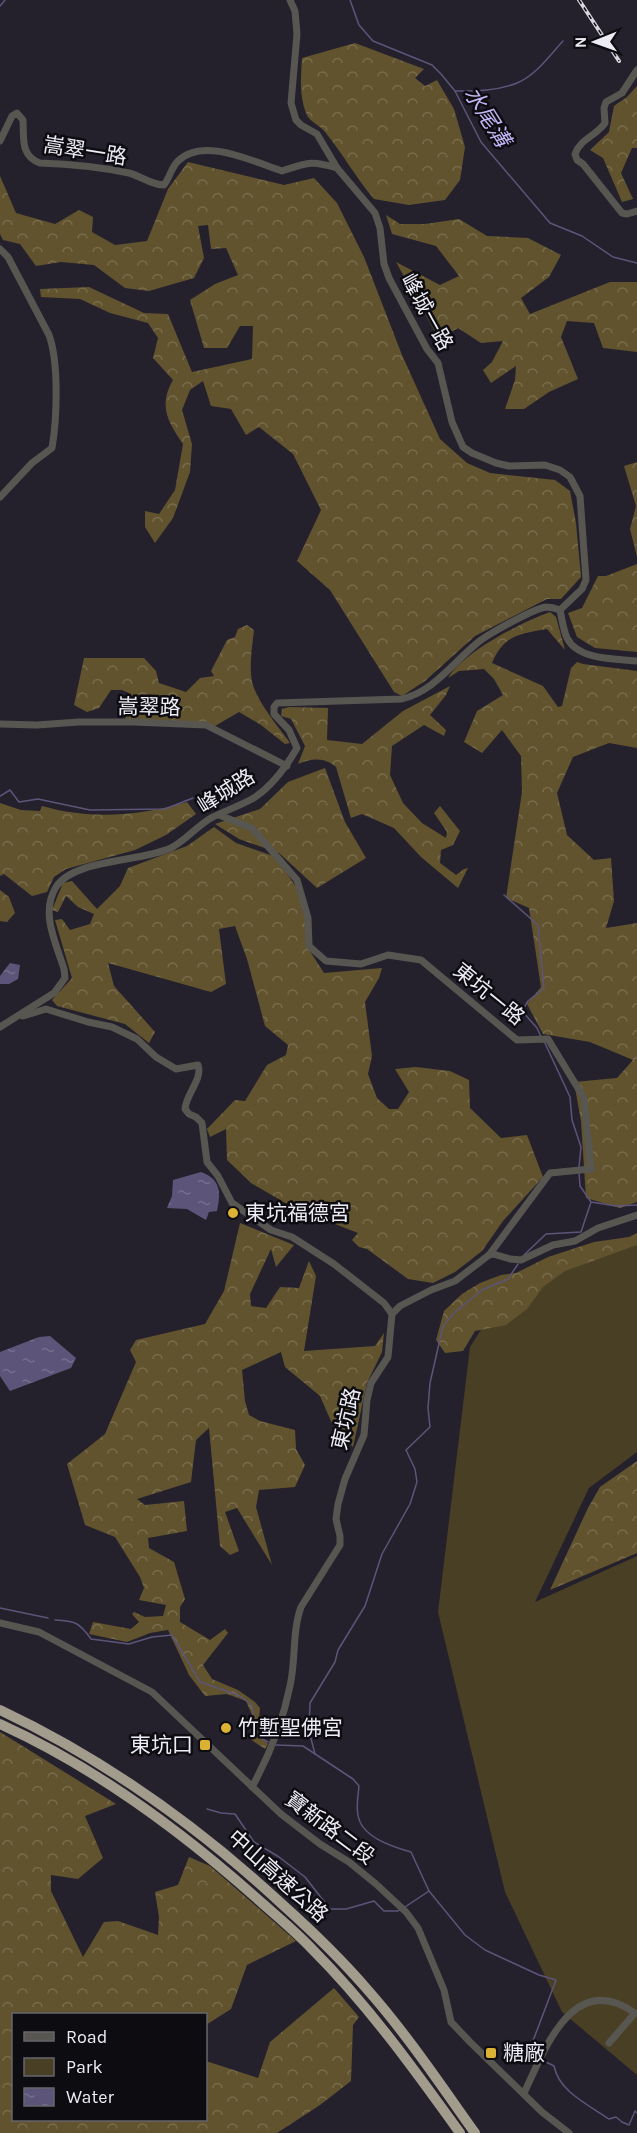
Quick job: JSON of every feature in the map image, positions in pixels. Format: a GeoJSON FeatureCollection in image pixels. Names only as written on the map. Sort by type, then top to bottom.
{"type":"FeatureCollection","features":[{"type":"Feature","properties":{"kind":"highway","name":"中山高速公路"},"geometry":{"type":"LineString","coordinates":[[0,1710],[116,1775],[191,1826],[243,1868],[308,1928],[366,1988],[475,2133]]}},
{"type":"Feature","properties":{"kind":"highway","name":"中山高速公路"},"geometry":{"type":"LineString","coordinates":[[0,1724],[99,1777],[139,1804],[222,1867],[311,1947],[336,1974],[394,2042],[460,2133]]}},
{"type":"Feature","properties":{"kind":"street","name":"峰城一路"},"geometry":{"type":"LineString","coordinates":[[290,0],[295,11],[297,34],[291,103],[293,112],[301,125],[317,134],[323,141],[337,168],[375,213],[380,228],[384,264],[389,278],[427,349],[438,363],[452,422],[463,447],[496,463],[509,466],[544,465],[560,470],[570,477],[577,487],[580,496],[586,580],[582,589],[560,610]]}},
{"type":"Feature","properties":{"kind":"street"},"geometry":{"type":"LineString","coordinates":[[637,70],[622,93],[606,102],[605,123],[595,135],[582,142],[575,154],[577,160],[621,213],[637,211]]}},
{"type":"Feature","properties":{"kind":"street","name":"嵩翠一路"},"geometry":{"type":"LineString","coordinates":[[0,141],[12,116],[17,113],[23,120],[23,141],[33,160],[40,163],[108,169],[132,174],[157,185],[164,185],[179,159],[201,151],[219,150],[233,156],[264,163],[282,171],[303,163],[313,162],[337,168]]}},
{"type":"Feature","properties":{"kind":"street"},"geometry":{"type":"LineString","coordinates":[[0,249],[8,257],[53,347],[54,422],[52,448],[32,463],[0,497]]}},
{"type":"Feature","properties":{"kind":"street"},"geometry":{"type":"LineString","coordinates":[[287,766],[297,747],[289,730],[274,714],[274,707],[277,703],[412,697],[450,669],[483,638],[539,609],[550,607],[560,610],[571,645],[584,653],[637,661]]}},
{"type":"Feature","properties":{"kind":"street","name":"嵩翠路"},"geometry":{"type":"LineString","coordinates":[[0,724],[134,722],[206,725],[287,766]]}},
{"type":"Feature","properties":{"kind":"street","name":"峰城路"},"geometry":{"type":"LineString","coordinates":[[0,1027],[54,993],[65,978],[48,918],[48,908],[55,888],[60,882],[69,874],[88,868],[154,854],[172,847],[211,819],[255,797],[287,766]]}},
{"type":"Feature","properties":{"kind":"street","name":"東坑一路"},"geometry":{"type":"LineString","coordinates":[[219,815],[252,828],[297,880],[308,918],[309,946],[326,961],[361,963],[388,955],[420,960],[517,1040],[548,1039],[584,1098],[591,1169],[550,1173],[489,1255]]}},
{"type":"Feature","properties":{"kind":"street"},"geometry":{"type":"LineString","coordinates":[[15,1019],[46,1009],[60,1012],[127,1033],[156,1057],[176,1069],[198,1065],[200,1069],[186,1101],[185,1109],[202,1124],[207,1162],[218,1176],[232,1203],[271,1230],[292,1237],[334,1264],[384,1303],[392,1314],[400,1306],[455,1281],[489,1255],[521,1260],[552,1245],[575,1241],[598,1228],[637,1215]]}},
{"type":"Feature","properties":{"kind":"street","name":"東坑路"},"geometry":{"type":"LineString","coordinates":[[252,1787],[272,1743],[290,1686],[297,1618],[301,1607],[340,1545],[336,1519],[338,1504],[345,1479],[364,1435],[371,1383],[388,1357],[392,1314]]}},
{"type":"Feature","properties":{"kind":"street","name":"寶新路二段"},"geometry":{"type":"LineString","coordinates":[[0,1623],[39,1632],[152,1692],[252,1787],[304,1832],[350,1862],[406,1912],[418,1928],[440,1980],[452,2022],[542,2112],[569,2133]]}},
{"type":"Feature","properties":{"kind":"street"},"geometry":{"type":"LineString","coordinates":[[524,2093],[553,2032],[570,2014],[586,2002],[598,2000],[623,2005],[635,2013],[609,2043]]}},
{"type":"Feature","properties":{"kind":"green space"},"geometry":{"type":"Polygon","coordinates":[[[355,43],[424,69],[415,78],[425,86],[437,80],[454,109],[465,147],[460,180],[445,200],[409,205],[374,199],[325,132],[307,116],[301,92],[302,58],[355,43]]]}},
{"type":"Feature","properties":{"kind":"green space"},"geometry":{"type":"Polygon","coordinates":[[[637,86],[637,148],[632,148],[621,173],[633,199],[622,202],[603,158],[590,150],[609,132],[614,106],[637,86]]]}},
{"type":"Feature","properties":{"kind":"green space"},"geometry":{"type":"Polygon","coordinates":[[[188,162],[284,185],[314,178],[337,203],[364,257],[402,355],[440,439],[467,463],[490,473],[555,480],[570,491],[576,523],[581,577],[561,599],[547,599],[475,636],[425,681],[402,696],[394,692],[330,590],[297,561],[321,510],[293,454],[259,427],[246,435],[231,409],[211,406],[203,381],[190,390],[182,410],[192,444],[190,472],[173,518],[155,543],[145,527],[145,511],[159,514],[175,490],[183,444],[167,414],[166,398],[173,380],[153,358],[158,338],[148,323],[110,313],[80,299],[41,297],[40,289],[89,287],[144,313],[168,314],[192,372],[252,359],[253,326],[240,326],[227,348],[204,348],[190,300],[215,284],[238,275],[226,248],[211,249],[208,225],[198,226],[204,258],[194,278],[149,291],[125,288],[94,265],[61,262],[36,266],[20,244],[3,240],[0,234],[0,176],[16,213],[55,224],[79,210],[93,217],[92,232],[115,245],[147,241],[168,189],[188,162]]]}},
{"type":"Feature","properties":{"kind":"green space"},"geometry":{"type":"Polygon","coordinates":[[[386,215],[400,224],[425,224],[459,219],[487,236],[528,238],[561,255],[549,277],[521,298],[530,314],[610,282],[637,282],[637,352],[603,348],[594,323],[567,321],[561,337],[578,379],[549,392],[524,409],[505,409],[515,380],[516,366],[491,383],[483,370],[492,362],[503,341],[481,343],[458,328],[439,339],[396,262],[440,285],[459,276],[436,246],[392,234],[386,215]]]}},
{"type":"Feature","properties":{"kind":"green space"},"geometry":{"type":"Polygon","coordinates":[[[637,462],[637,557],[630,529],[636,506],[624,466],[637,462]]]}},
{"type":"Feature","properties":{"kind":"green space"},"geometry":{"type":"Polygon","coordinates":[[[637,564],[637,652],[595,648],[577,637],[568,613],[582,608],[598,576],[606,576],[637,564]]]}},
{"type":"Feature","properties":{"kind":"green space"},"geometry":{"type":"Polygon","coordinates":[[[550,612],[556,617],[565,650],[547,629],[520,635],[507,641],[492,663],[543,686],[558,707],[562,706],[571,668],[577,662],[637,671],[637,748],[609,743],[573,757],[557,793],[567,835],[594,860],[611,858],[614,901],[606,928],[637,923],[637,1202],[620,1208],[586,1198],[581,1121],[574,1082],[617,1078],[633,1060],[590,1042],[543,1034],[527,1004],[541,987],[529,908],[506,898],[522,792],[521,756],[502,730],[482,753],[464,742],[477,711],[503,695],[494,679],[484,669],[459,671],[448,678],[456,668],[480,648],[524,623],[550,612]]]}},
{"type":"Feature","properties":{"kind":"green space"},"geometry":{"type":"Polygon","coordinates":[[[247,625],[254,630],[251,656],[252,682],[258,698],[290,743],[285,744],[261,725],[239,712],[215,726],[126,719],[124,713],[129,704],[129,693],[122,690],[111,690],[99,708],[87,712],[74,705],[84,658],[144,658],[156,671],[159,683],[186,692],[200,678],[214,676],[211,671],[227,640],[235,637],[238,629],[247,625]]]}},
{"type":"Feature","properties":{"kind":"green space"},"geometry":{"type":"Polygon","coordinates":[[[450,686],[446,695],[430,715],[446,730],[444,736],[424,725],[392,746],[390,775],[403,803],[422,823],[446,838],[447,832],[434,813],[440,806],[460,831],[453,845],[441,850],[440,863],[456,875],[468,868],[458,888],[421,857],[394,828],[362,814],[351,818],[336,767],[327,761],[318,760],[298,764],[305,746],[291,719],[281,716],[282,709],[289,707],[328,708],[327,740],[362,744],[403,711],[450,686]]]}},
{"type":"Feature","properties":{"kind":"green space"},"geometry":{"type":"Polygon","coordinates":[[[325,768],[345,822],[366,858],[317,888],[279,853],[239,839],[215,824],[260,809],[288,782],[325,768]]]}},
{"type":"Feature","properties":{"kind":"green space"},"geometry":{"type":"Polygon","coordinates":[[[187,802],[196,814],[166,835],[135,850],[66,869],[54,877],[47,892],[32,896],[4,874],[0,876],[0,803],[21,810],[40,811],[42,806],[97,815],[133,813],[187,802]]]}},
{"type":"Feature","properties":{"kind":"green space"},"geometry":{"type":"Polygon","coordinates":[[[214,827],[236,843],[276,857],[300,893],[306,920],[306,945],[324,973],[382,968],[365,1002],[372,1056],[368,1074],[377,1098],[389,1109],[398,1109],[409,1092],[395,1069],[416,1067],[450,1071],[469,1080],[470,1108],[501,1138],[527,1135],[543,1177],[503,1221],[482,1251],[455,1272],[433,1283],[408,1279],[367,1249],[359,1247],[352,1240],[358,1233],[294,1208],[251,1183],[227,1160],[226,1129],[210,1137],[207,1129],[235,1100],[245,1101],[267,1065],[286,1055],[288,1045],[265,1026],[247,959],[235,926],[219,929],[226,984],[211,992],[108,963],[114,986],[155,1032],[149,1043],[125,1024],[57,1006],[52,1000],[72,978],[55,920],[62,919],[70,930],[90,924],[94,914],[78,907],[66,896],[58,912],[52,910],[63,883],[72,881],[97,909],[120,886],[128,868],[187,846],[214,827]]]}},
{"type":"Feature","properties":{"kind":"green space"},"geometry":{"type":"Polygon","coordinates":[[[0,890],[9,897],[15,913],[7,922],[0,921],[0,890]]]}},
{"type":"Feature","properties":{"kind":"green space"},"geometry":{"type":"Polygon","coordinates":[[[240,1223],[294,1245],[276,1267],[271,1249],[250,1294],[251,1306],[266,1308],[280,1287],[299,1288],[309,1261],[316,1276],[304,1351],[375,1346],[384,1333],[382,1352],[367,1383],[353,1447],[334,1428],[320,1396],[285,1367],[281,1352],[242,1370],[245,1401],[249,1415],[260,1421],[295,1430],[296,1449],[305,1465],[295,1487],[259,1490],[256,1507],[272,1565],[237,1508],[225,1512],[239,1551],[230,1555],[220,1546],[209,1428],[196,1440],[191,1482],[137,1499],[145,1505],[184,1501],[187,1531],[148,1538],[149,1548],[174,1562],[185,1599],[180,1607],[180,1622],[210,1640],[225,1629],[228,1633],[203,1665],[212,1679],[238,1690],[260,1708],[258,1733],[268,1744],[265,1749],[250,1739],[252,1715],[246,1701],[227,1694],[205,1696],[189,1675],[168,1630],[150,1633],[127,1642],[89,1634],[93,1622],[131,1629],[139,1622],[132,1614],[134,1612],[145,1617],[163,1616],[166,1605],[139,1600],[144,1588],[140,1577],[115,1537],[85,1525],[67,1464],[105,1434],[136,1362],[130,1350],[136,1340],[205,1324],[224,1291],[240,1223]]]}},
{"type":"Feature","properties":{"kind":"green space"},"geometry":{"type":"Polygon","coordinates":[[[637,1233],[637,1245],[565,1271],[543,1287],[527,1309],[506,1325],[475,1331],[463,1351],[445,1353],[436,1340],[444,1311],[462,1294],[480,1283],[501,1275],[516,1273],[548,1257],[594,1242],[629,1237],[637,1233]]]}},
{"type":"Feature","properties":{"kind":"green space"},"geometry":{"type":"Polygon","coordinates":[[[637,1238],[637,1452],[589,1488],[535,1602],[637,1556],[637,2075],[562,2012],[505,1892],[438,1612],[470,1347],[507,1289],[637,1238]]]}},
{"type":"Feature","properties":{"kind":"green space"},"geometry":{"type":"Polygon","coordinates":[[[637,1461],[637,1553],[550,1590],[600,1487],[637,1461]]]}},
{"type":"Feature","properties":{"kind":"green space"},"geometry":{"type":"Polygon","coordinates":[[[0,1732],[116,1804],[85,1816],[103,1858],[78,1879],[51,1875],[51,1891],[83,1957],[104,1922],[118,1921],[158,1935],[159,1917],[155,1892],[178,1885],[189,1857],[210,1866],[296,1941],[247,1965],[231,2009],[207,2024],[207,2013],[12,2013],[12,2121],[207,2121],[207,2061],[258,2078],[270,2042],[334,1988],[359,2017],[353,2025],[351,2081],[320,2105],[277,2133],[0,2133],[0,1732]]]}},
{"type":"Feature","properties":{"kind":"water"},"geometry":{"type":"Polygon","coordinates":[[[10,963],[20,965],[18,979],[9,984],[0,984],[0,976],[10,963]]]}},
{"type":"Feature","properties":{"kind":"water"},"geometry":{"type":"Polygon","coordinates":[[[201,1172],[208,1175],[218,1187],[217,1211],[209,1212],[206,1220],[187,1209],[167,1208],[172,1196],[173,1180],[201,1172]]]}},
{"type":"Feature","properties":{"kind":"water"},"geometry":{"type":"Polygon","coordinates":[[[50,1336],[76,1358],[71,1368],[10,1391],[0,1376],[0,1352],[39,1337],[50,1336]]]}},
{"type":"Feature","properties":{"kind":"waterway","name":"水尾溝"},"geometry":{"type":"LineString","coordinates":[[0,6],[5,0]]}},
{"type":"Feature","properties":{"kind":"waterway","name":"水尾溝"},"geometry":{"type":"LineString","coordinates":[[350,0],[359,25],[373,41],[432,65],[441,74],[455,91],[481,142],[550,223],[582,236],[613,257],[637,263]]}},
{"type":"Feature","properties":{"kind":"waterway"},"geometry":{"type":"LineString","coordinates":[[455,91],[494,89],[524,80],[563,41]]}},
{"type":"Feature","properties":{"kind":"waterway"},"geometry":{"type":"LineString","coordinates":[[0,796],[10,790],[19,802],[38,799],[90,810],[165,809],[193,798]]}},
{"type":"Feature","properties":{"kind":"waterway"},"geometry":{"type":"LineString","coordinates":[[504,895],[538,925],[544,988],[528,1001],[522,1011],[537,1028],[541,1037]]}},
{"type":"Feature","properties":{"kind":"waterway"},"geometry":{"type":"LineString","coordinates":[[544,1041],[570,1097],[572,1120],[581,1147],[579,1167]]}},
{"type":"Feature","properties":{"kind":"waterway"},"geometry":{"type":"LineString","coordinates":[[579,1172],[580,1186],[591,1202]]}},
{"type":"Feature","properties":{"kind":"waterway"},"geometry":{"type":"LineString","coordinates":[[524,1255],[546,1234],[581,1232],[591,1202],[616,1206],[637,1205]]}},
{"type":"Feature","properties":{"kind":"waterway"},"geometry":{"type":"LineString","coordinates":[[315,1754],[309,1731],[310,1703],[365,1606],[382,1554],[410,1504],[417,1482],[415,1469],[406,1450],[430,1427],[428,1408],[430,1383],[443,1326],[454,1313],[482,1290],[508,1279],[518,1264]]}},
{"type":"Feature","properties":{"kind":"waterway"},"geometry":{"type":"LineString","coordinates":[[0,1608],[48,1618]]}},
{"type":"Feature","properties":{"kind":"waterway"},"geometry":{"type":"LineString","coordinates":[[55,1620],[76,1624],[91,1639],[129,1644],[152,1637],[172,1635],[200,1682],[238,1695],[252,1705],[256,1735],[268,1742]]}},
{"type":"Feature","properties":{"kind":"waterway"},"geometry":{"type":"LineString","coordinates":[[276,1745],[303,1746],[353,1779],[359,1786],[357,1812],[360,1823],[379,1840],[411,1852],[429,1891],[465,1935],[485,1950],[539,1975],[556,1980],[528,2054],[536,2058]]}},
{"type":"Feature","properties":{"kind":"waterway"},"geometry":{"type":"LineString","coordinates":[[207,1809],[235,1814],[254,1842],[305,1877],[330,1909],[346,1909],[374,1901],[384,1911],[401,1909]]}},
{"type":"Feature","properties":{"kind":"waterway"},"geometry":{"type":"LineString","coordinates":[[405,1907],[429,1891]]}},
{"type":"Feature","properties":{"kind":"waterway"},"geometry":{"type":"LineString","coordinates":[[544,2061],[554,2066],[568,2091],[609,2119],[616,2117],[629,2125],[635,2111],[637,2113]]}},
{"type":"Feature","properties":{"kind":"railway"},"geometry":{"type":"LineString","coordinates":[[579,0],[619,61]]}},
{"type":"Feature","properties":{"kind":"place","name":"東坑福德宮"},"geometry":{"type":"Point","coordinates":[233,1213]}},
{"type":"Feature","properties":{"kind":"place","name":"竹塹聖佛宮"},"geometry":{"type":"Point","coordinates":[226,1728]}},
{"type":"Feature","properties":{"kind":"place","name":"東坑口"},"geometry":{"type":"Point","coordinates":[205,1745]}},
{"type":"Feature","properties":{"kind":"place","name":"糖廠"},"geometry":{"type":"Point","coordinates":[491,2053]}}]}
